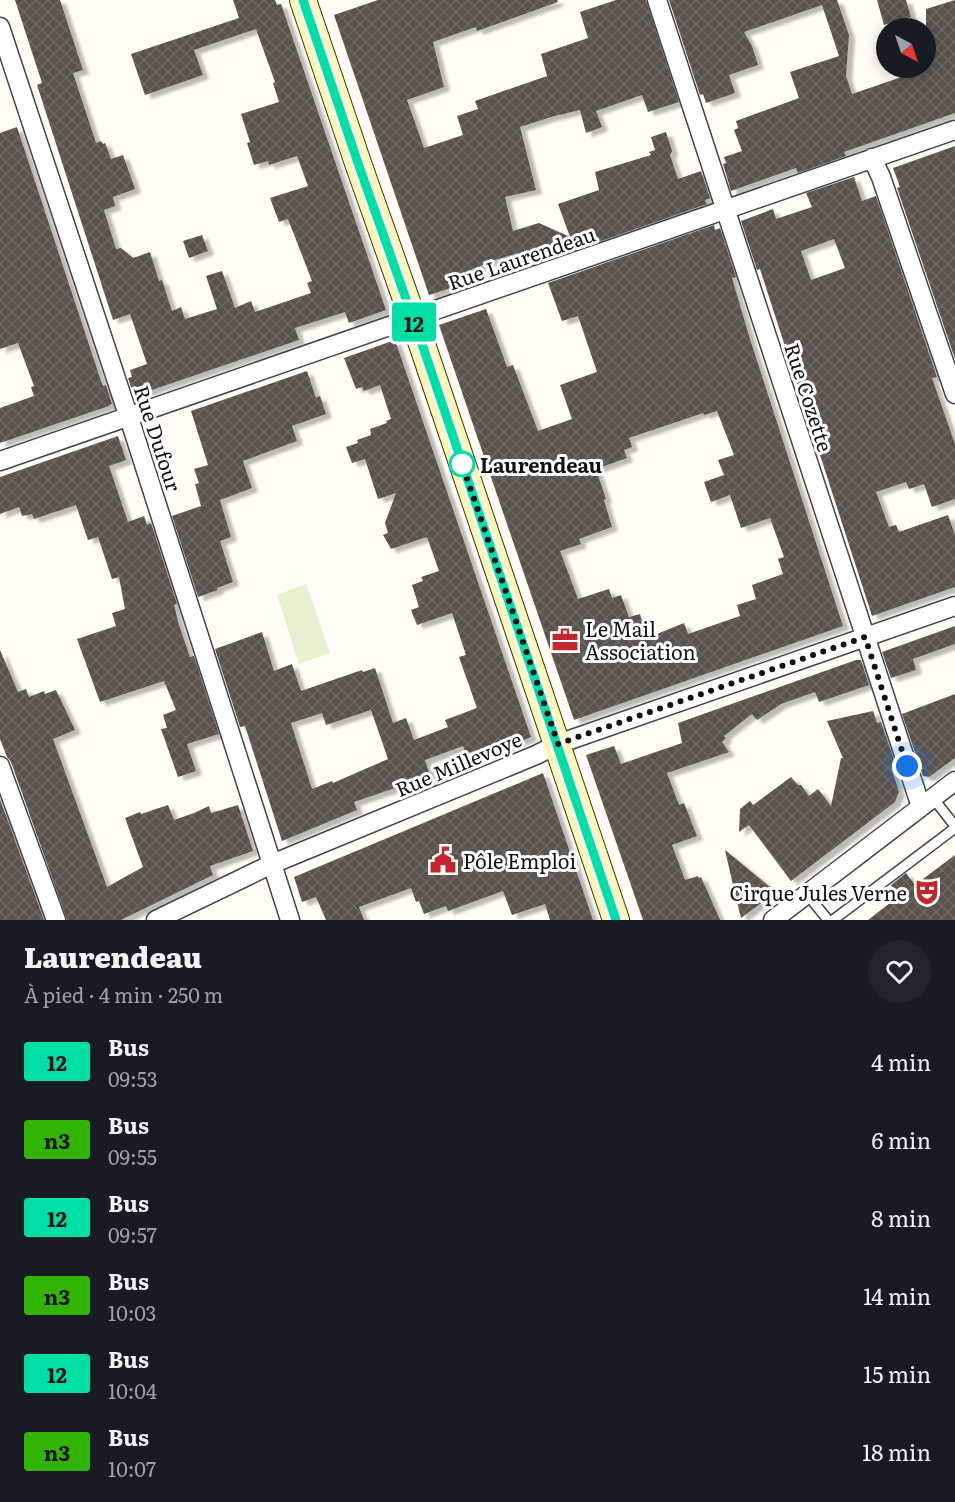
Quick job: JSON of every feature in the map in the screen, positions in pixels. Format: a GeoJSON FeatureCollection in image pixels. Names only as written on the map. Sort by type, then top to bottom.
{"type":"FeatureCollection","features":[{"type":"Feature","properties":{"kind":"street","name":"Rue Cozette"},"geometry":{"type":"LineString","coordinates":[[657,0],[865,637],[927,803]]}},
{"type":"Feature","properties":{"kind":"street"},"geometry":{"type":"LineString","coordinates":[[310,2],[359,166],[558,744],[616,920]]}},
{"type":"Feature","properties":{"kind":"street","name":"Rue Dufour"},"geometry":{"type":"LineString","coordinates":[[0,27],[129,416],[290,920]]}},
{"type":"Feature","properties":{"kind":"street","name":"Rue Laurendeau"},"geometry":{"type":"LineString","coordinates":[[0,461],[955,130]]}},
{"type":"Feature","properties":{"kind":"street"},"geometry":{"type":"LineString","coordinates":[[872,158],[881,177],[955,394]]}},
{"type":"Feature","properties":{"kind":"street","name":"Rue Millevoye"},"geometry":{"type":"LineString","coordinates":[[156,920],[272,864],[558,744],[955,606]]}},
{"type":"Feature","properties":{"kind":"street"},"geometry":{"type":"LineString","coordinates":[[0,766],[56,920]]}},
{"type":"Feature","properties":{"kind":"street"},"geometry":{"type":"LineString","coordinates":[[773,920],[955,781]]}},
{"type":"Feature","properties":{"kind":"lane"},"geometry":{"type":"LineString","coordinates":[[833,920],[955,827],[927,803]]}},
{"type":"Feature","properties":{"kind":"lane"},"geometry":{"type":"LineString","coordinates":[[807,894],[828,920]]}},
{"type":"Feature","properties":{"kind":"green space"},"geometry":{"type":"Polygon","coordinates":[[[306,584],[330,653],[299,664],[277,595],[306,584]]]}},
{"type":"Feature","properties":{"kind":"building"},"geometry":{"type":"Polygon","coordinates":[[[15,0],[60,0],[83,70],[73,73],[96,143],[101,141],[105,143],[111,159],[123,155],[135,189],[113,197],[115,206],[104,210],[116,249],[121,248],[133,258],[150,252],[172,311],[181,307],[185,319],[217,309],[206,276],[222,271],[235,308],[251,301],[255,312],[311,293],[307,283],[312,281],[288,219],[279,222],[270,198],[308,186],[297,156],[269,165],[268,161],[254,165],[247,143],[250,142],[241,114],[279,102],[273,83],[275,82],[256,29],[194,50],[203,75],[145,95],[131,54],[239,18],[233,0],[275,0],[277,5],[281,4],[386,310],[349,323],[345,312],[295,328],[299,340],[134,396],[128,378],[132,377],[130,370],[147,364],[130,314],[113,320],[37,85],[42,83],[15,0]]]}},
{"type":"Feature","properties":{"kind":"building"},"geometry":{"type":"Polygon","coordinates":[[[378,0],[557,0],[558,2],[477,31],[476,27],[433,42],[444,87],[407,100],[424,148],[463,135],[457,116],[478,109],[475,101],[547,76],[541,54],[588,38],[580,12],[616,0],[646,0],[679,102],[648,112],[642,95],[596,111],[602,127],[586,133],[580,110],[520,127],[536,190],[505,197],[513,231],[539,223],[570,237],[558,204],[599,190],[595,172],[651,155],[649,152],[655,150],[651,137],[666,132],[672,151],[670,155],[678,179],[701,171],[710,198],[705,200],[707,204],[541,262],[540,257],[522,263],[519,253],[488,262],[466,272],[470,282],[429,295],[334,15],[378,0]]]}},
{"type":"Feature","properties":{"kind":"building"},"geometry":{"type":"Polygon","coordinates":[[[669,0],[837,0],[849,35],[846,76],[852,94],[899,78],[936,78],[936,18],[926,18],[926,9],[955,0],[955,113],[844,152],[846,156],[798,173],[796,168],[731,191],[723,164],[726,163],[724,157],[742,151],[734,130],[738,128],[736,121],[799,98],[790,72],[839,56],[822,5],[744,32],[752,46],[758,65],[729,75],[735,93],[706,103],[703,94],[700,95],[669,0]]]}},
{"type":"Feature","properties":{"kind":"building"},"geometry":{"type":"Polygon","coordinates":[[[877,0],[906,0],[911,17],[882,18],[877,0]]]}},
{"type":"Feature","properties":{"kind":"building"},"geometry":{"type":"Polygon","coordinates":[[[17,127],[101,381],[103,386],[106,385],[112,404],[0,443],[0,408],[34,396],[31,387],[34,386],[18,343],[0,349],[0,133],[17,127]]]}},
{"type":"Feature","properties":{"kind":"building"},"geometry":{"type":"Polygon","coordinates":[[[955,146],[955,359],[897,188],[900,187],[893,168],[955,146]]]}},
{"type":"Feature","properties":{"kind":"building"},"geometry":{"type":"Polygon","coordinates":[[[854,177],[862,201],[876,196],[937,377],[932,378],[955,444],[955,499],[932,507],[924,484],[909,489],[906,482],[876,492],[889,527],[896,525],[899,532],[948,515],[955,535],[955,587],[872,616],[760,269],[757,270],[741,221],[773,209],[776,219],[812,207],[806,193],[854,177]],[[834,239],[801,251],[811,280],[845,268],[834,239]]]}},
{"type":"Feature","properties":{"kind":"building"},"geometry":{"type":"Polygon","coordinates":[[[714,225],[715,230],[720,228],[736,277],[732,278],[749,336],[843,626],[574,720],[439,325],[486,309],[507,367],[513,365],[538,431],[572,419],[560,385],[597,372],[578,316],[562,321],[548,283],[714,225]],[[717,411],[704,415],[703,413],[629,438],[632,447],[624,450],[627,458],[596,469],[612,527],[579,539],[581,544],[560,551],[578,599],[609,589],[612,598],[621,595],[629,617],[640,614],[647,638],[684,623],[688,634],[740,616],[737,605],[756,599],[752,585],[783,574],[778,559],[784,557],[770,518],[741,528],[730,495],[711,502],[704,482],[724,475],[718,460],[734,455],[717,411]]]}},
{"type":"Feature","properties":{"kind":"building"},"geometry":{"type":"Polygon","coordinates":[[[202,235],[208,251],[189,258],[183,241],[202,235]]]}},
{"type":"Feature","properties":{"kind":"building"},"geometry":{"type":"Polygon","coordinates":[[[395,340],[531,737],[491,754],[488,746],[466,754],[463,746],[425,760],[431,779],[399,792],[398,787],[354,802],[357,810],[282,841],[245,726],[240,727],[215,649],[262,632],[274,671],[292,664],[301,691],[362,670],[363,672],[375,668],[393,723],[406,718],[414,740],[448,727],[445,720],[477,708],[459,657],[466,655],[452,613],[417,625],[411,610],[419,607],[412,585],[423,581],[421,577],[439,571],[427,537],[391,549],[383,535],[388,533],[385,523],[396,493],[378,499],[365,459],[352,463],[346,447],[371,435],[370,429],[387,423],[386,421],[391,419],[380,385],[364,391],[362,387],[356,389],[344,358],[395,340]],[[371,710],[326,725],[322,713],[291,723],[312,789],[332,781],[333,783],[388,759],[371,710]]]}},
{"type":"Feature","properties":{"kind":"building"},"geometry":{"type":"Polygon","coordinates":[[[307,371],[316,398],[320,396],[326,414],[292,426],[297,441],[243,461],[252,488],[220,500],[231,537],[220,541],[233,582],[198,597],[172,516],[201,506],[195,484],[199,483],[194,469],[208,465],[191,411],[307,371]]]}},
{"type":"Feature","properties":{"kind":"building"},"geometry":{"type":"Polygon","coordinates":[[[118,436],[126,460],[109,466],[128,522],[144,516],[147,525],[151,523],[177,604],[174,605],[179,625],[190,657],[194,656],[219,734],[187,744],[196,771],[178,777],[161,729],[167,728],[163,715],[176,710],[164,681],[100,702],[77,639],[116,626],[112,613],[125,609],[119,577],[112,579],[98,537],[88,540],[76,505],[34,519],[32,514],[22,516],[19,507],[0,514],[0,477],[118,436]]]}},
{"type":"Feature","properties":{"kind":"building"},"geometry":{"type":"Polygon","coordinates":[[[955,626],[955,644],[913,659],[916,670],[891,678],[882,652],[955,626]]]}},
{"type":"Feature","properties":{"kind":"building"},"geometry":{"type":"Polygon","coordinates":[[[0,650],[18,692],[26,689],[29,697],[44,691],[45,694],[56,690],[75,730],[53,739],[107,887],[143,867],[125,818],[168,805],[174,820],[209,806],[211,813],[238,805],[253,851],[210,866],[213,875],[121,920],[67,920],[11,762],[0,739],[0,650]]]}},
{"type":"Feature","properties":{"kind":"building"},"geometry":{"type":"Polygon","coordinates":[[[861,660],[869,685],[819,702],[815,692],[781,704],[757,720],[752,714],[724,736],[726,738],[722,742],[729,752],[667,773],[679,805],[684,803],[697,836],[672,845],[685,880],[701,877],[720,920],[643,920],[586,755],[614,746],[621,764],[682,743],[678,723],[861,660]]]}},
{"type":"Feature","properties":{"kind":"building"},"geometry":{"type":"Polygon","coordinates":[[[955,694],[955,758],[929,777],[923,776],[902,714],[955,694]]]}},
{"type":"Feature","properties":{"kind":"building"},"geometry":{"type":"Polygon","coordinates":[[[873,711],[877,723],[881,722],[897,769],[891,767],[899,792],[895,802],[791,881],[749,825],[739,832],[740,809],[750,801],[753,805],[791,777],[809,796],[818,789],[831,806],[841,758],[843,758],[827,721],[873,711]]]}},
{"type":"Feature","properties":{"kind":"building"},"geometry":{"type":"Polygon","coordinates":[[[543,773],[593,920],[550,920],[545,904],[512,915],[503,891],[448,911],[446,906],[424,914],[411,888],[359,907],[364,920],[326,920],[316,897],[302,902],[294,877],[543,773]]]}},
{"type":"Feature","properties":{"kind":"building"},"geometry":{"type":"Polygon","coordinates":[[[0,799],[44,920],[0,920],[0,799]]]}},
{"type":"Feature","properties":{"kind":"building"},"geometry":{"type":"Polygon","coordinates":[[[725,850],[776,892],[741,918],[736,898],[725,850]]]}},
{"type":"Feature","properties":{"kind":"building","name":"Cirque Jules Verne"},"geometry":{"type":"Polygon","coordinates":[[[955,855],[955,920],[868,920],[899,896],[891,885],[906,873],[915,885],[955,855]]]}},
{"type":"Feature","properties":{"kind":"bus line","name":"12"},"geometry":{"type":"LineString","coordinates":[[303,0],[423,347],[616,920]]}},
{"type":"Feature","properties":{"kind":"place","name":"Laurendeau"},"geometry":{"type":"Point","coordinates":[462,464]}},
{"type":"Feature","properties":{"kind":"place","name":"Le Mail Association"},"geometry":{"type":"Point","coordinates":[565,640]}},
{"type":"Feature","properties":{"kind":"place","name":"Pôle Emploi"},"geometry":{"type":"Point","coordinates":[443,860]}},
{"type":"Feature","properties":{"kind":"place","name":"Cirque Jules Verne"},"geometry":{"type":"Point","coordinates":[927,892]}},
{"type":"Feature","properties":{"kind":"route"},"geometry":{"type":"LineString","coordinates":[[462,464],[461,461],[558,744],[865,637],[907,766]]}}]}
